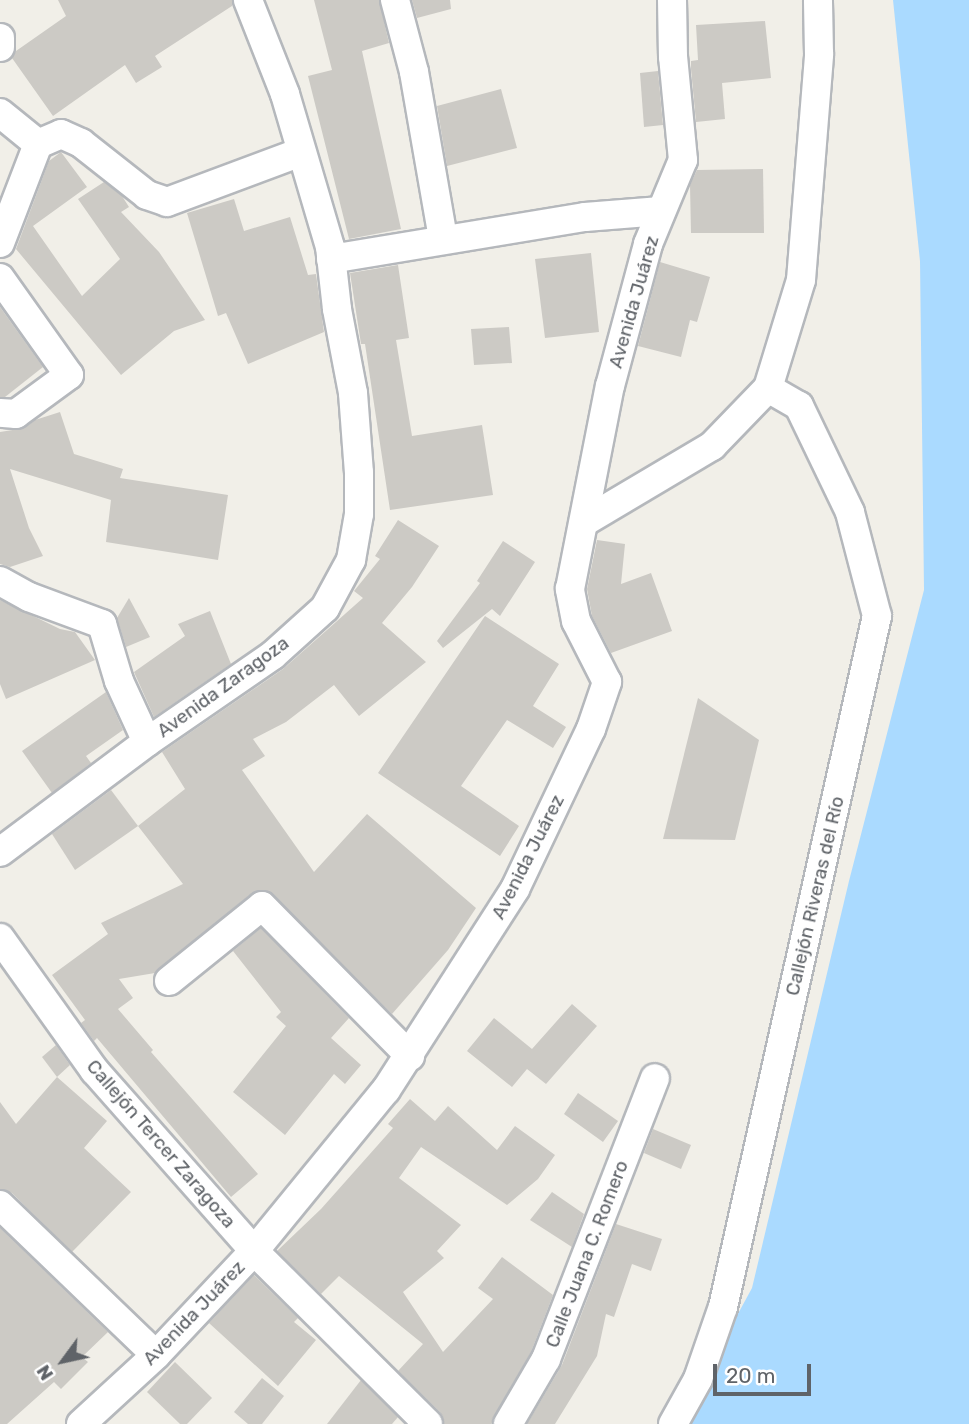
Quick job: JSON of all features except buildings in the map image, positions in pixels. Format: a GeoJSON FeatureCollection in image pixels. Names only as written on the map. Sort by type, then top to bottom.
{"type":"FeatureCollection","features":[{"type":"Feature","properties":{"kind":"street","name":"Avenida Zaragoza"},"geometry":{"type":"LineString","coordinates":[[0,852],[147,742],[272,655],[325,608],[351,560],[359,514],[358,460],[353,393],[331,259],[285,94],[248,0]]}},
{"type":"Feature","properties":{"kind":"street"},"geometry":{"type":"LineString","coordinates":[[395,0],[414,72],[443,239]]}},
{"type":"Feature","properties":{"kind":"street"},"geometry":{"type":"LineString","coordinates":[[331,259],[585,217],[662,211],[683,160],[673,57],[672,0]]}},
{"type":"Feature","properties":{"kind":"street"},"geometry":{"type":"LineString","coordinates":[[584,522],[712,446],[768,388],[801,280],[819,54],[818,0]]}},
{"type":"Feature","properties":{"kind":"street"},"geometry":{"type":"LineString","coordinates":[[0,38],[0,47]]}},
{"type":"Feature","properties":{"kind":"street"},"geometry":{"type":"LineString","coordinates":[[0,113],[38,144]]}},
{"type":"Feature","properties":{"kind":"street"},"geometry":{"type":"LineString","coordinates":[[0,243],[38,144],[61,134],[81,144],[147,195],[167,202],[301,152]]}},
{"type":"Feature","properties":{"kind":"street","name":"Avenida Juárez"},"geometry":{"type":"LineString","coordinates":[[81,1424],[156,1355],[254,1251],[386,1090],[515,889],[591,729],[607,682],[576,621],[570,589],[610,386],[648,244],[662,211]]}},
{"type":"Feature","properties":{"kind":"street"},"geometry":{"type":"LineString","coordinates":[[0,278],[69,375],[16,414],[0,413]]}},
{"type":"Feature","properties":{"kind":"street","name":"Callejón Riveras del Río"},"geometry":{"type":"LineString","coordinates":[[673,1424],[698,1379],[723,1307],[877,615],[850,512],[799,406],[768,388]]}},
{"type":"Feature","properties":{"kind":"street"},"geometry":{"type":"LineString","coordinates":[[0,581],[29,597],[102,624],[119,681],[147,742]]}},
{"type":"Feature","properties":{"kind":"street"},"geometry":{"type":"LineString","coordinates":[[169,981],[262,906],[410,1056]]}},
{"type":"Feature","properties":{"kind":"street","name":"Callejón Tercer Zaragoza"},"geometry":{"type":"LineString","coordinates":[[0,938],[95,1071],[254,1251],[428,1424]]}},
{"type":"Feature","properties":{"kind":"street","name":"Calle Juana C. Romero"},"geometry":{"type":"LineString","coordinates":[[508,1424],[546,1359],[655,1078]]}},
{"type":"Feature","properties":{"kind":"street"},"geometry":{"type":"LineString","coordinates":[[0,1205],[156,1355]]}},
{"type":"Feature","properties":{"kind":"water"},"geometry":{"type":"Polygon","coordinates":[[[893,0],[969,0],[969,1424],[678,1424],[752,1288],[849,881],[924,590],[920,261],[893,0]]]}}]}
